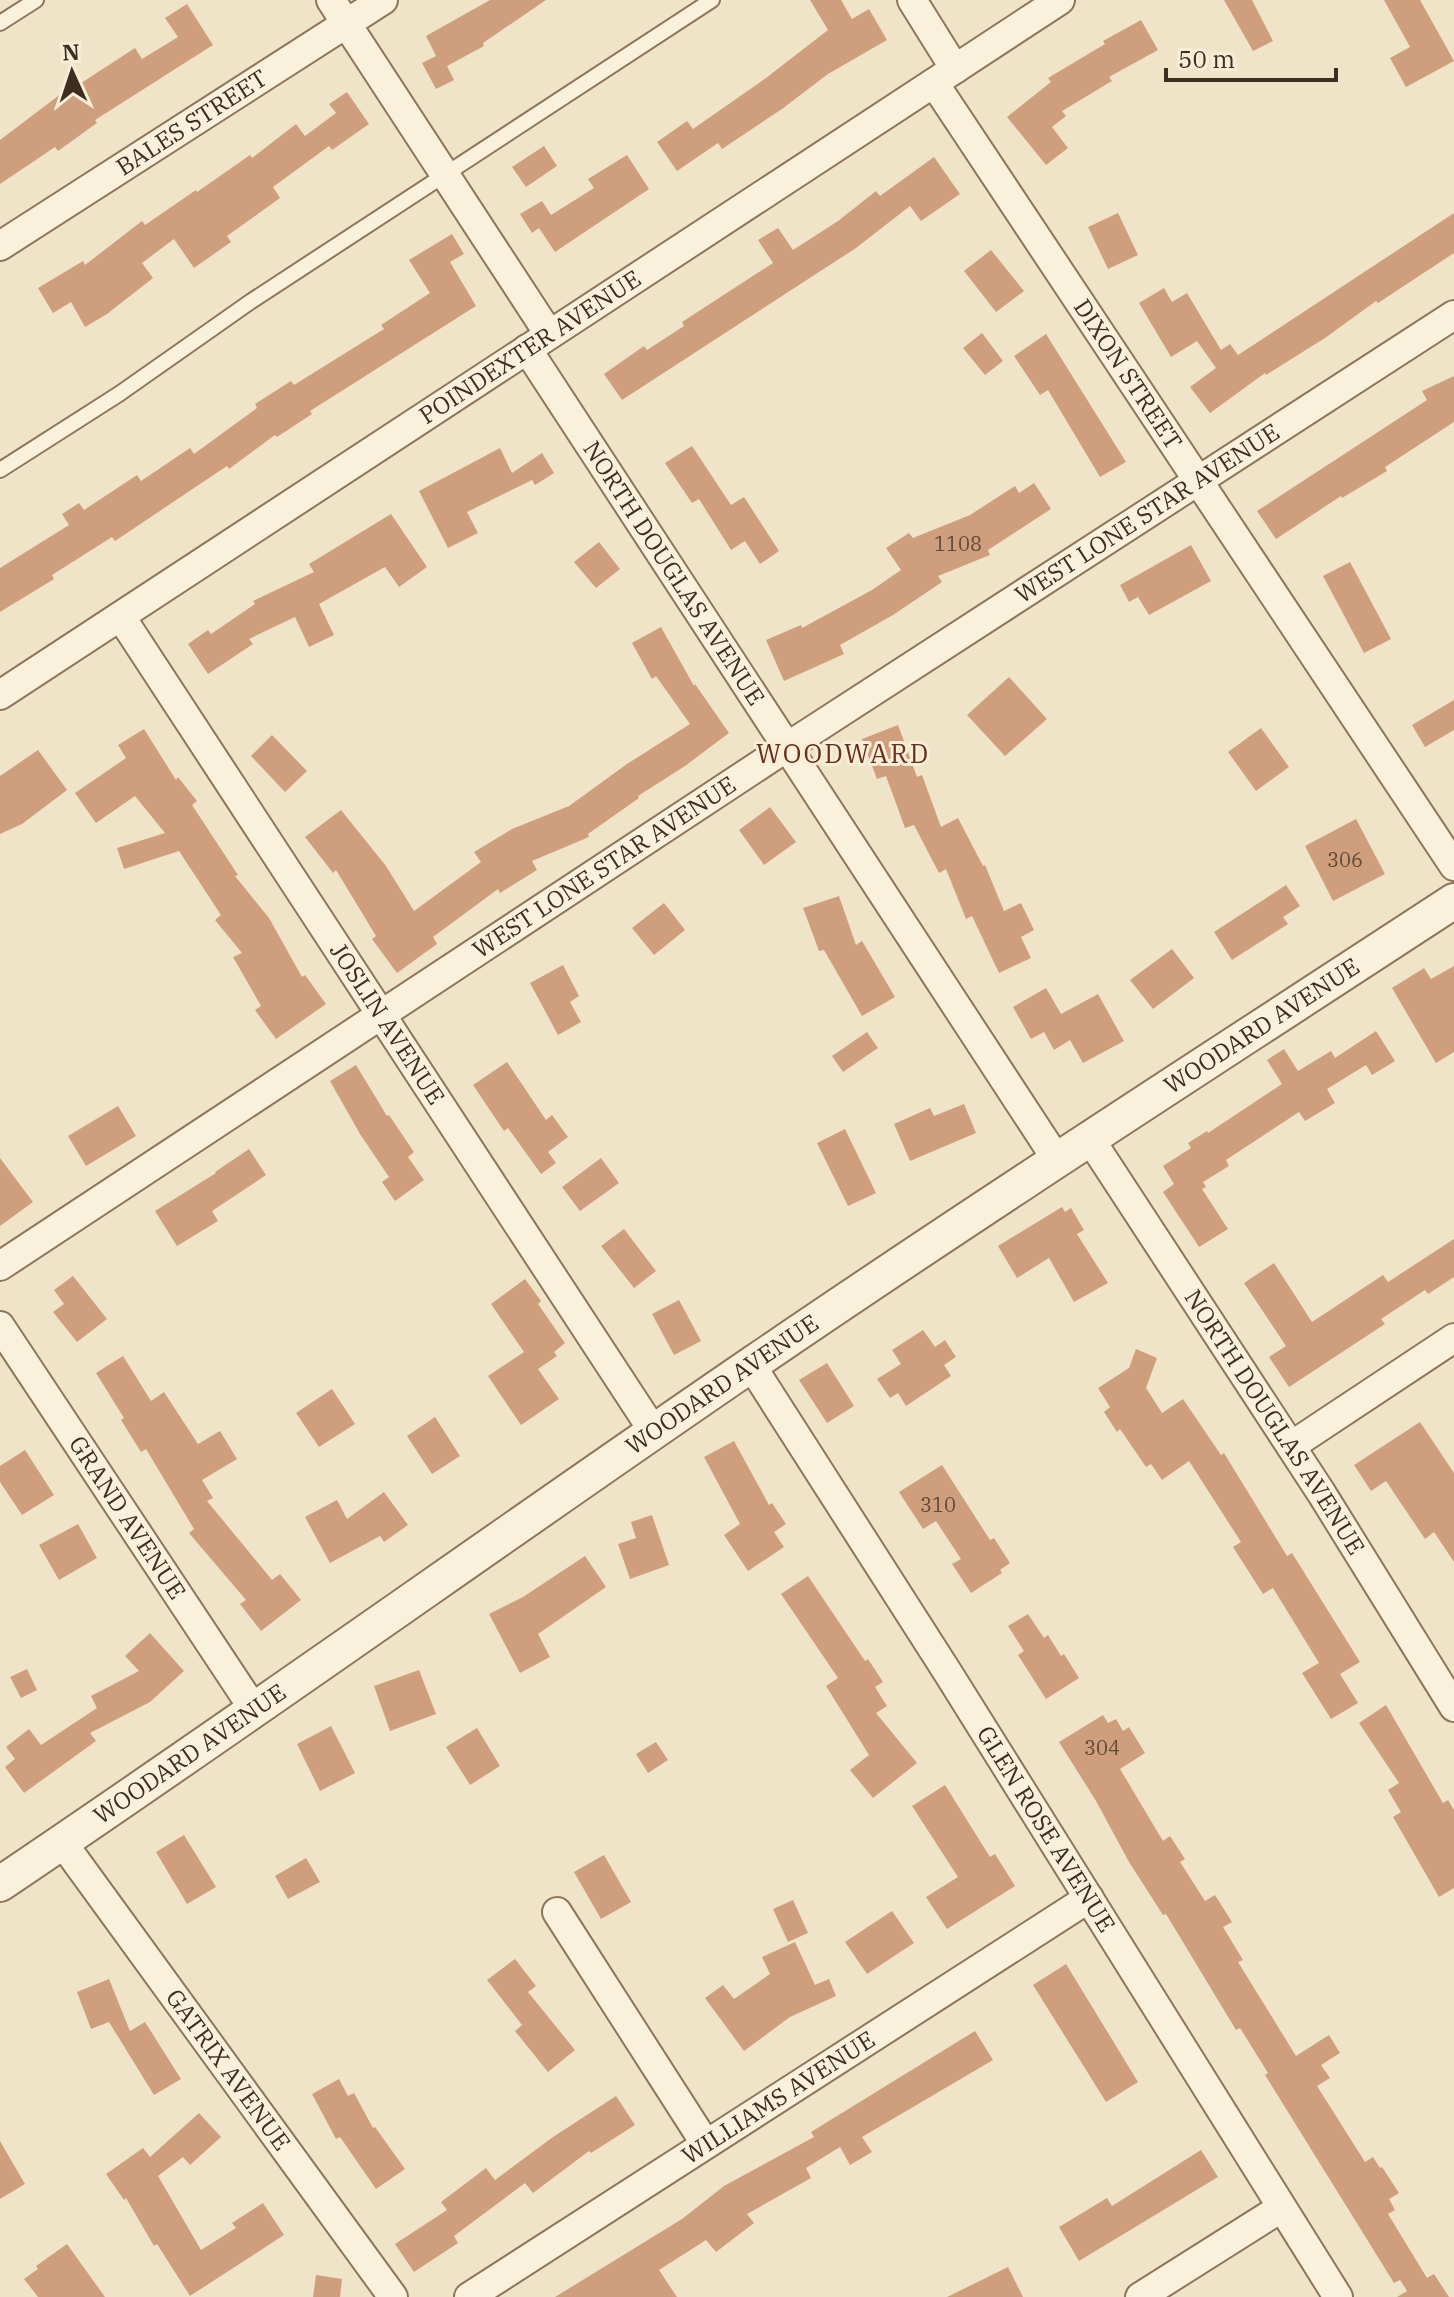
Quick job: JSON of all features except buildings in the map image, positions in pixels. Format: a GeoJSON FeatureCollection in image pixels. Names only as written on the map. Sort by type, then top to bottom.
{"type":"FeatureCollection","features":[{"type":"Feature","properties":{"kind":"street","name":"NORTH DOUGLAS AVENUE"},"geometry":{"type":"LineString","coordinates":[[331,0],[447,175],[538,341],[787,747],[1057,1160]]}},
{"type":"Feature","properties":{"kind":"street","name":"BALES STREET"},"geometry":{"type":"LineString","coordinates":[[0,246],[383,0]]}},
{"type":"Feature","properties":{"kind":"street","name":"DIXON STREET"},"geometry":{"type":"LineString","coordinates":[[912,0],[944,76],[1197,479],[1454,866]]}},
{"type":"Feature","properties":{"kind":"street","name":"POINDEXTER AVENUE"},"geometry":{"type":"LineString","coordinates":[[0,695],[1060,0]]}},
{"type":"Feature","properties":{"kind":"street","name":"WEST LONE STAR AVENUE"},"geometry":{"type":"LineString","coordinates":[[0,1266],[787,747],[1454,315]]}},
{"type":"Feature","properties":{"kind":"street","name":"JOSLIN AVENUE"},"geometry":{"type":"LineString","coordinates":[[121,617],[654,1432]]}},
{"type":"Feature","properties":{"kind":"street","name":"WOODARD AVENUE"},"geometry":{"type":"LineString","coordinates":[[0,1884],[255,1711],[751,1365],[1057,1160],[1454,901]]}},
{"type":"Feature","properties":{"kind":"street","name":"NORTH DOUGLAS AVENUE"},"geometry":{"type":"LineString","coordinates":[[1090,1139],[1291,1446],[1454,1707]]}},
{"type":"Feature","properties":{"kind":"street","name":"GRAND AVENUE"},"geometry":{"type":"LineString","coordinates":[[0,1326],[255,1711]]}},
{"type":"Feature","properties":{"kind":"street"},"geometry":{"type":"LineString","coordinates":[[1291,1446],[1454,1338]]}},
{"type":"Feature","properties":{"kind":"street","name":"GLEN ROSE AVENUE"},"geometry":{"type":"LineString","coordinates":[[751,1365],[1338,2297]]}},
{"type":"Feature","properties":{"kind":"street","name":"GATRIX AVENUE"},"geometry":{"type":"LineString","coordinates":[[62,1842],[393,2297]]}},
{"type":"Feature","properties":{"kind":"street","name":"WILLIAMS AVENUE"},"geometry":{"type":"LineString","coordinates":[[469,2297],[1089,1898]]}},
{"type":"Feature","properties":{"kind":"street"},"geometry":{"type":"LineString","coordinates":[[557,1912],[705,2143]]}},
{"type":"Feature","properties":{"kind":"street"},"geometry":{"type":"LineString","coordinates":[[1140,2297],[1281,2208]]}},
{"type":"Feature","properties":{"kind":"lane"},"geometry":{"type":"LineString","coordinates":[[0,23],[36,0]]}},
{"type":"Feature","properties":{"kind":"lane"},"geometry":{"type":"LineString","coordinates":[[0,470],[119,394],[250,302],[712,0]]}},
{"type":"Feature","properties":{"kind":"district","name":"WOODWARD"},"geometry":{"type":"Point","coordinates":[843,754]}}]}
